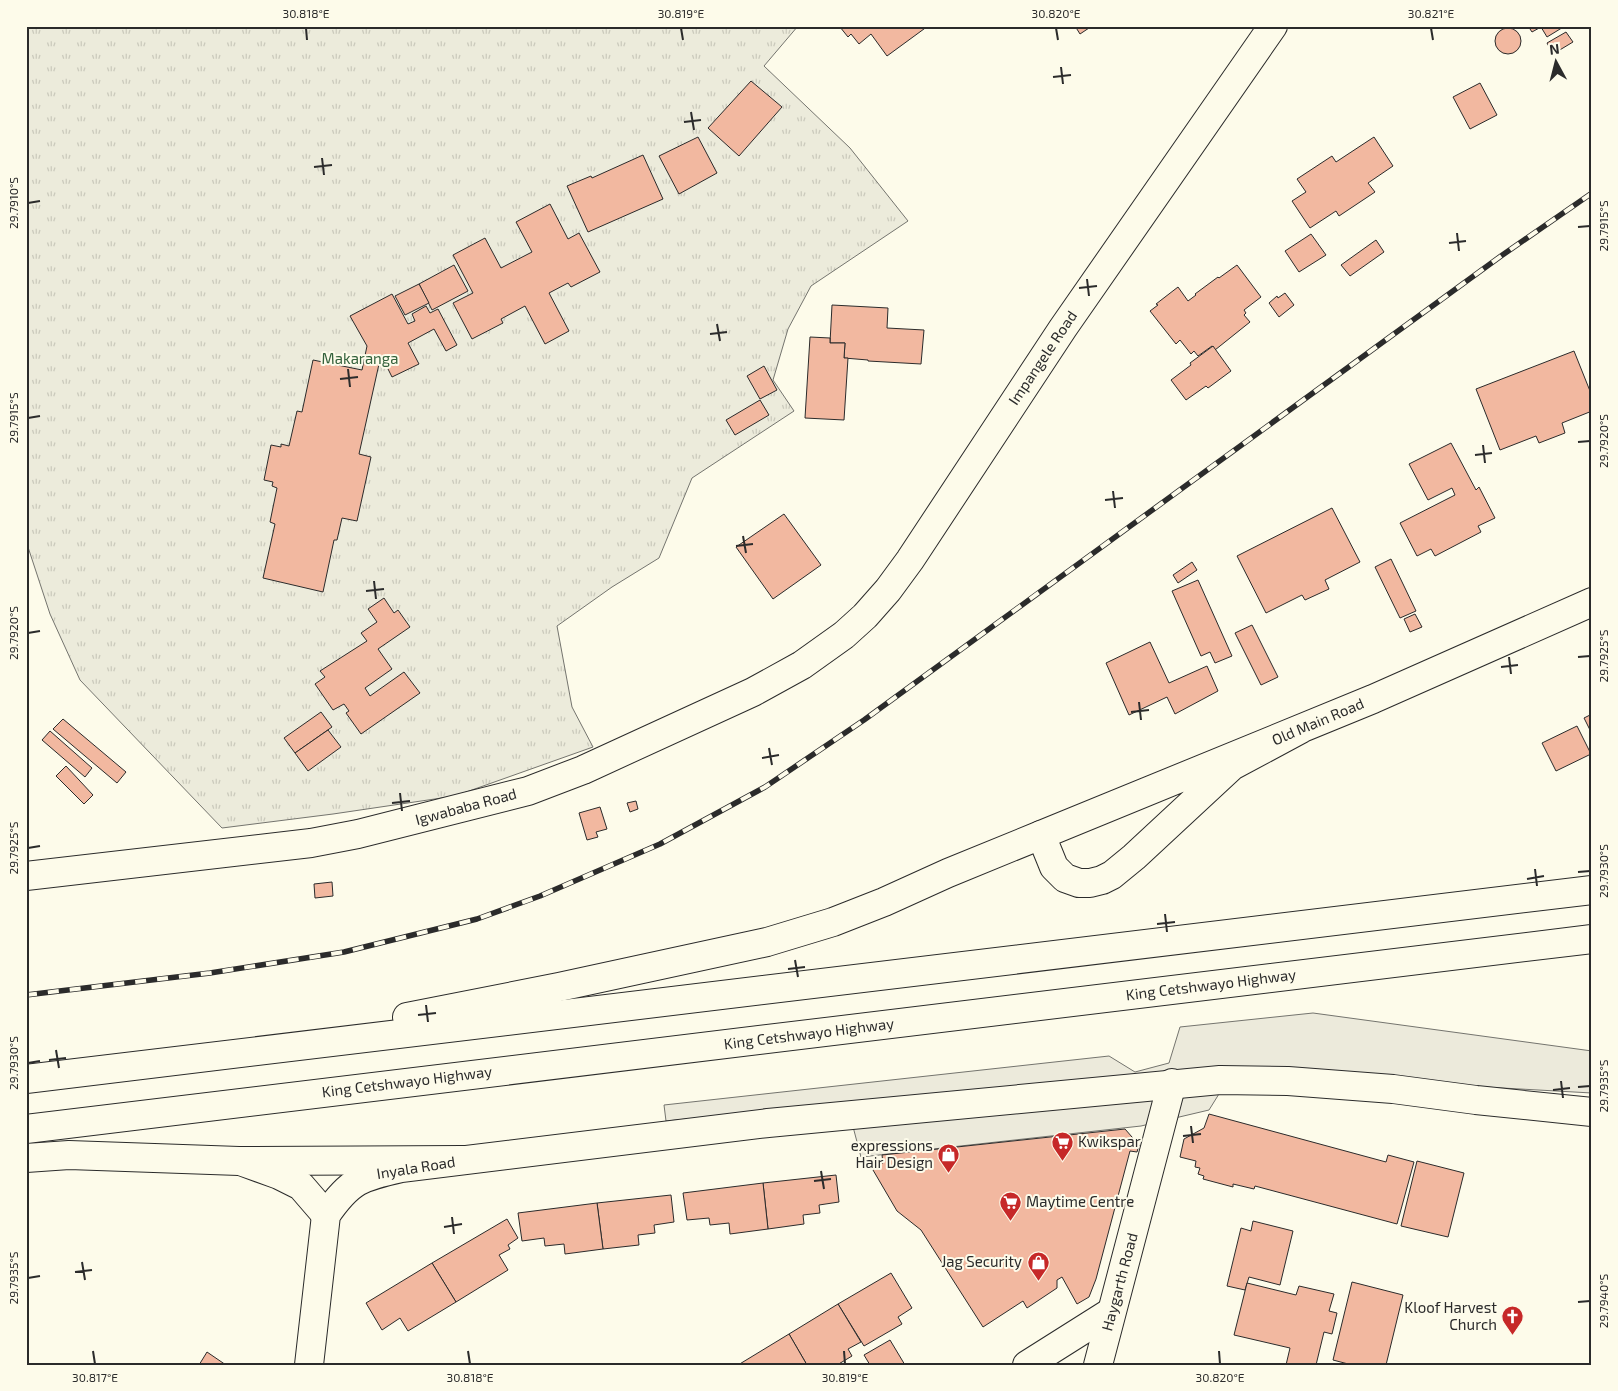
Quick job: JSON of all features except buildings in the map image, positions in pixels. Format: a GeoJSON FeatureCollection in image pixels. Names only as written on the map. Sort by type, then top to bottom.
{"type":"FeatureCollection","features":[{"type":"Feature","properties":{"kind":"main road","name":"Impangele Road"},"geometry":{"type":"LineString","coordinates":[[865,616],[888,590],[910,560],[1063,328],[1273,26]]}},
{"type":"Feature","properties":{"kind":"main road","name":"Old Main Road"},"geometry":{"type":"LineString","coordinates":[[202,1058],[559,987],[767,942],[833,922],[1301,729],[1592,602]]}},
{"type":"Feature","properties":{"kind":"main road","name":"Igwababa Road"},"geometry":{"type":"LineString","coordinates":[[26,876],[311,843],[358,834],[528,790],[583,770],[753,692],[802,665],[844,635],[865,616]]}},
{"type":"Feature","properties":{"kind":"main road"},"geometry":{"type":"LineString","coordinates":[[1041,835],[1054,867],[1065,878],[1079,883],[1102,880],[1134,857],[1232,766],[1301,729]]}},
{"type":"Feature","properties":{"kind":"main road"},"geometry":{"type":"LineString","coordinates":[[26,1079],[1592,890]]}},
{"type":"Feature","properties":{"kind":"main road","name":"King Cetshwayo Highway"},"geometry":{"type":"LineString","coordinates":[[26,1129],[1592,939]]}},
{"type":"Feature","properties":{"kind":"main road"},"geometry":{"type":"LineString","coordinates":[[26,1158],[69,1155],[240,1160],[463,1160],[768,1123],[1172,1083],[1220,1080],[1288,1081],[1393,1089],[1592,1112]]}},
{"type":"Feature","properties":{"kind":"main road","name":"Haygarth Road"},"geometry":{"type":"LineString","coordinates":[[1098,1365],[1172,1083]]}},
{"type":"Feature","properties":{"kind":"main road"},"geometry":{"type":"LineString","coordinates":[[240,1160],[294,1181],[302,1186],[326,1215]]}},
{"type":"Feature","properties":{"kind":"main road","name":"Inyala Road"},"geometry":{"type":"LineString","coordinates":[[309,1365],[326,1215],[338,1196],[360,1179],[372,1174],[401,1168],[463,1160]]}},
{"type":"Feature","properties":{"kind":"main road"},"geometry":{"type":"LineString","coordinates":[[1028,1365],[1111,1312]]}},
{"type":"Feature","properties":{"kind":"green space","name":"Makaranga"},"geometry":{"type":"Polygon","coordinates":[[[26,26],[798,26],[764,66],[850,148],[908,221],[811,286],[788,329],[773,380],[794,411],[692,478],[659,558],[612,587],[557,626],[572,707],[593,747],[455,796],[222,828],[80,680],[50,614],[26,541],[26,26]]]}},
{"type":"Feature","properties":{"kind":"shaded area"},"geometry":{"type":"Polygon","coordinates":[[[1313,1013],[1592,1051],[1592,1093],[1232,1073],[1209,1110],[1141,1126],[861,1157],[847,1104],[666,1121],[664,1105],[1109,1056],[1135,1072],[1169,1063],[1180,1027],[1313,1013]]]}},
{"type":"Feature","properties":{"kind":"railway"},"geometry":{"type":"LineString","coordinates":[[26,995],[210,973],[344,952],[477,919],[540,896],[660,844],[765,787],[864,720],[1501,256],[1592,193]]}},
{"type":"Feature","properties":{"kind":"place","name":"Kwikspar"},"geometry":{"type":"Point","coordinates":[1062,1161]}},
{"type":"Feature","properties":{"kind":"place","name":"expressions Hair Design"},"geometry":{"type":"Point","coordinates":[949,1174]}},
{"type":"Feature","properties":{"kind":"place","name":"Maytime Centre"},"geometry":{"type":"Point","coordinates":[1010,1221]}},
{"type":"Feature","properties":{"kind":"place","name":"Jag Security"},"geometry":{"type":"Point","coordinates":[1038,1281]}},
{"type":"Feature","properties":{"kind":"place","name":"Kloof Harvest Church"},"geometry":{"type":"Point","coordinates":[1513,1336]}}]}
